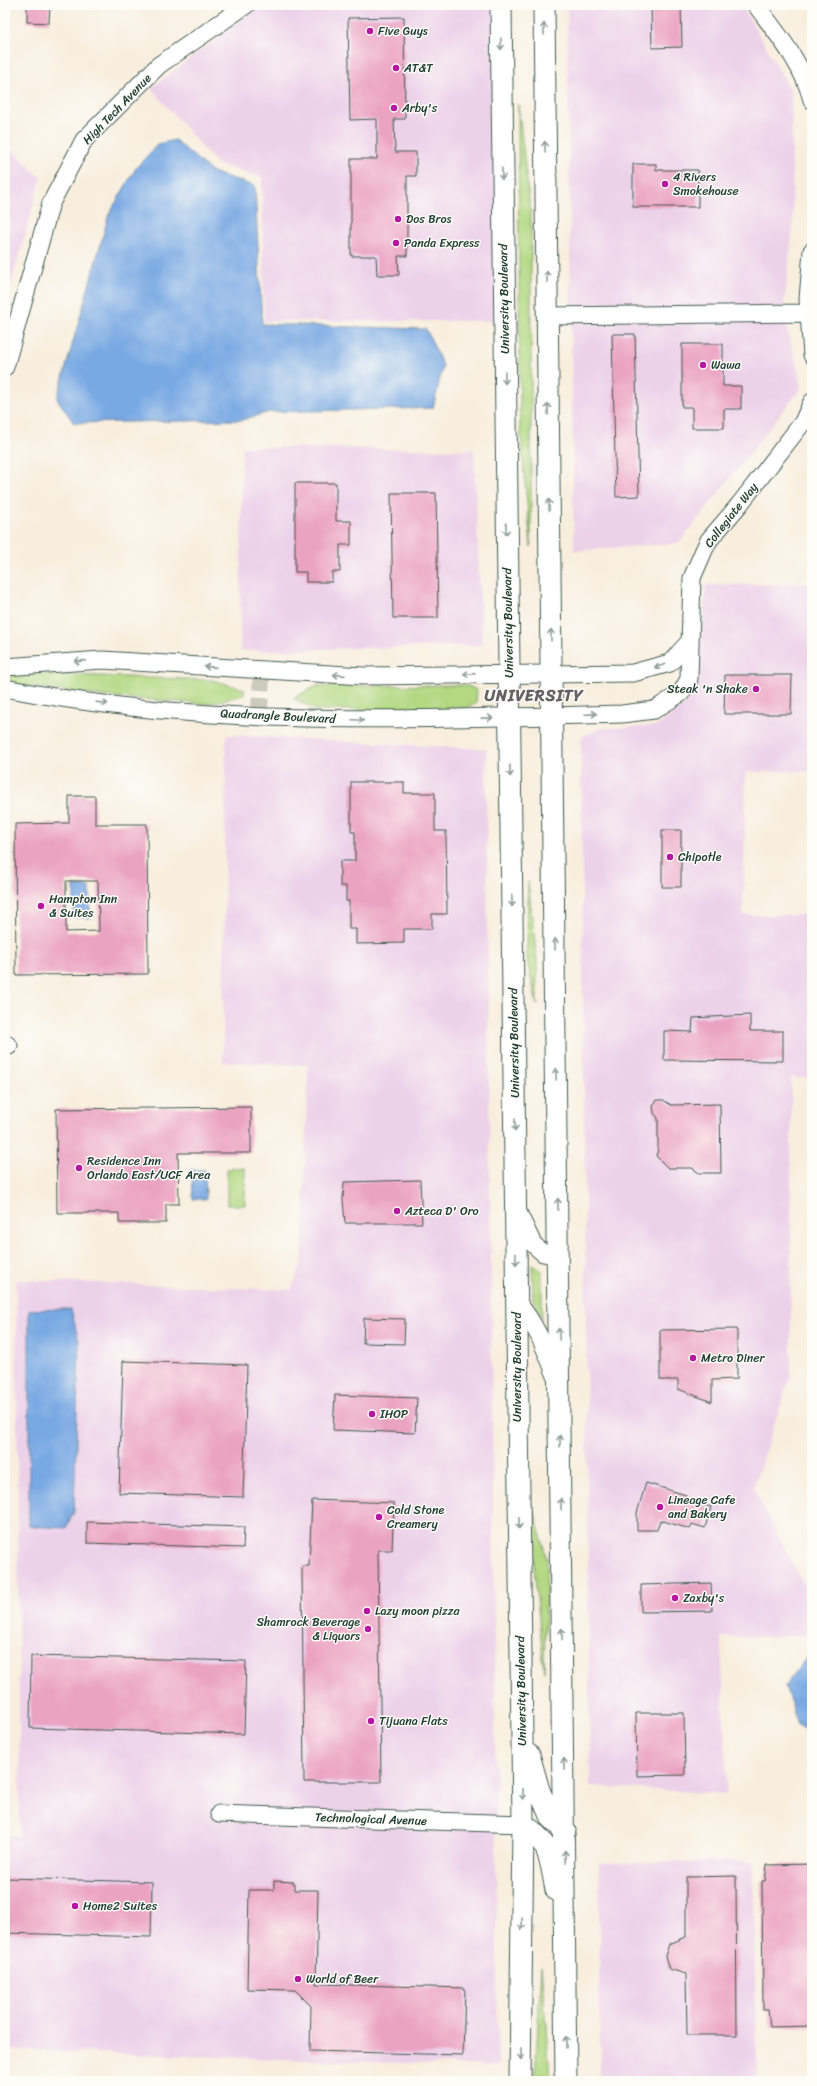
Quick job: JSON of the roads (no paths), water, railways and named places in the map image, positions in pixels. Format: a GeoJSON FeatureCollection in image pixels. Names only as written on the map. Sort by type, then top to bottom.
{"type":"FeatureCollection","features":[{"type":"Feature","properties":{"kind":"main road","name":"University Boulevard"},"geometry":{"type":"LineString","coordinates":[[501,5],[523,1824],[520,2081]]}},
{"type":"Feature","properties":{"kind":"main road"},"geometry":{"type":"LineString","coordinates":[[544,5],[565,1831],[566,2081]]}},
{"type":"Feature","properties":{"kind":"main road"},"geometry":{"type":"LineString","coordinates":[[522,1728],[539,1790],[551,1818],[565,1831]]}},
{"type":"Feature","properties":{"kind":"main road"},"geometry":{"type":"LineString","coordinates":[[523,1824],[536,1832],[547,1848],[566,1936]]}},
{"type":"Feature","properties":{"kind":"street","name":"High Tech Avenue"},"geometry":{"type":"LineString","coordinates":[[5,367],[51,203],[84,140],[159,65],[246,5]]}},
{"type":"Feature","properties":{"kind":"street"},"geometry":{"type":"LineString","coordinates":[[756,5],[797,62],[807,81],[812,100]]}},
{"type":"Feature","properties":{"kind":"street"},"geometry":{"type":"LineString","coordinates":[[812,251],[808,299],[812,355]]}},
{"type":"Feature","properties":{"kind":"street"},"geometry":{"type":"LineString","coordinates":[[547,316],[809,313]]}},
{"type":"Feature","properties":{"kind":"street","name":"Collegiate Way"},"geometry":{"type":"LineString","coordinates":[[552,716],[622,714],[654,710],[681,693],[689,678],[692,578],[709,540],[739,505],[803,422],[812,402]]}},
{"type":"Feature","properties":{"kind":"street"},"geometry":{"type":"LineString","coordinates":[[5,667],[102,660],[363,676],[633,673],[670,662],[689,642]]}},
{"type":"Feature","properties":{"kind":"street","name":"Quadrangle Boulevard"},"geometry":{"type":"LineString","coordinates":[[5,688],[109,704],[195,712],[365,720],[552,716]]}},
{"type":"Feature","properties":{"kind":"street"},"geometry":{"type":"LineString","coordinates":[[516,1206],[533,1244],[543,1253],[558,1256]]}},
{"type":"Feature","properties":{"kind":"street"},"geometry":{"type":"LineString","coordinates":[[517,1302],[541,1336],[560,1387]]}},
{"type":"Feature","properties":{"kind":"street","name":"Technological Avenue"},"geometry":{"type":"LineString","coordinates":[[219,1814],[523,1824]]}},
{"type":"Feature","properties":{"kind":"water"},"geometry":{"type":"Polygon","coordinates":[[[175,140],[212,172],[255,186],[262,324],[426,329],[443,366],[433,408],[269,412],[242,420],[74,423],[57,399],[109,214],[136,168],[158,144],[175,140]]]}},
{"type":"Feature","properties":{"kind":"water"},"geometry":{"type":"Polygon","coordinates":[[[74,886],[90,887],[90,918],[74,917],[74,886]]]}},
{"type":"Feature","properties":{"kind":"water"},"geometry":{"type":"Polygon","coordinates":[[[189,1170],[205,1170],[206,1199],[193,1199],[192,1177],[189,1177],[189,1170]]]}},
{"type":"Feature","properties":{"kind":"water"},"geometry":{"type":"Polygon","coordinates":[[[71,1309],[79,1342],[74,1512],[66,1528],[29,1526],[29,1310],[71,1309]]]}},
{"type":"Feature","properties":{"kind":"water"},"geometry":{"type":"Polygon","coordinates":[[[812,1650],[812,1734],[798,1725],[785,1686],[812,1650]]]}},
{"type":"Feature","properties":{"kind":"tunnel"},"geometry":{"type":"LineString","coordinates":[[259,715],[262,670]]}},
{"type":"Feature","properties":{"kind":"place","name":"Five Guys"},"geometry":{"type":"Point","coordinates":[370,31]}},
{"type":"Feature","properties":{"kind":"place","name":"AT&T"},"geometry":{"type":"Point","coordinates":[396,68]}},
{"type":"Feature","properties":{"kind":"place","name":"Arby's"},"geometry":{"type":"Point","coordinates":[394,108]}},
{"type":"Feature","properties":{"kind":"place","name":"4 Rivers Smokehouse"},"geometry":{"type":"Point","coordinates":[665,184]}},
{"type":"Feature","properties":{"kind":"place","name":"Dos Bros"},"geometry":{"type":"Point","coordinates":[398,219]}},
{"type":"Feature","properties":{"kind":"place","name":"Panda Express"},"geometry":{"type":"Point","coordinates":[396,243]}},
{"type":"Feature","properties":{"kind":"place","name":"Wawa"},"geometry":{"type":"Point","coordinates":[703,365]}},
{"type":"Feature","properties":{"kind":"place","name":"Steak 'n Shake"},"geometry":{"type":"Point","coordinates":[756,689]}},
{"type":"Feature","properties":{"kind":"place","name":"Chipotle"},"geometry":{"type":"Point","coordinates":[670,857]}},
{"type":"Feature","properties":{"kind":"place","name":"Hampton Inn & Suites"},"geometry":{"type":"Point","coordinates":[41,906]}},
{"type":"Feature","properties":{"kind":"place","name":"Residence Inn Orlando East/UCF Area"},"geometry":{"type":"Point","coordinates":[79,1168]}},
{"type":"Feature","properties":{"kind":"place","name":"Azteca D' Oro"},"geometry":{"type":"Point","coordinates":[397,1211]}},
{"type":"Feature","properties":{"kind":"place","name":"Metro Diner"},"geometry":{"type":"Point","coordinates":[693,1358]}},
{"type":"Feature","properties":{"kind":"place","name":"IHOP"},"geometry":{"type":"Point","coordinates":[372,1414]}},
{"type":"Feature","properties":{"kind":"place","name":"Lineage Cafe and Bakery"},"geometry":{"type":"Point","coordinates":[660,1507]}},
{"type":"Feature","properties":{"kind":"place","name":"Cold Stone Creamery"},"geometry":{"type":"Point","coordinates":[379,1517]}},
{"type":"Feature","properties":{"kind":"place","name":"Zaxby's"},"geometry":{"type":"Point","coordinates":[675,1598]}},
{"type":"Feature","properties":{"kind":"place","name":"Lazy moon pizza"},"geometry":{"type":"Point","coordinates":[367,1611]}},
{"type":"Feature","properties":{"kind":"place","name":"Shamrock Beverage & Liquors"},"geometry":{"type":"Point","coordinates":[368,1629]}},
{"type":"Feature","properties":{"kind":"place","name":"Tijuana Flats"},"geometry":{"type":"Point","coordinates":[371,1721]}},
{"type":"Feature","properties":{"kind":"place","name":"Home2 Suites"},"geometry":{"type":"Point","coordinates":[75,1906]}},
{"type":"Feature","properties":{"kind":"place","name":"World of Beer"},"geometry":{"type":"Point","coordinates":[298,1979]}},
{"type":"Feature","properties":{"kind":"district","name":"UNIVERSITY"},"geometry":{"type":"Point","coordinates":[534,695]}}]}
